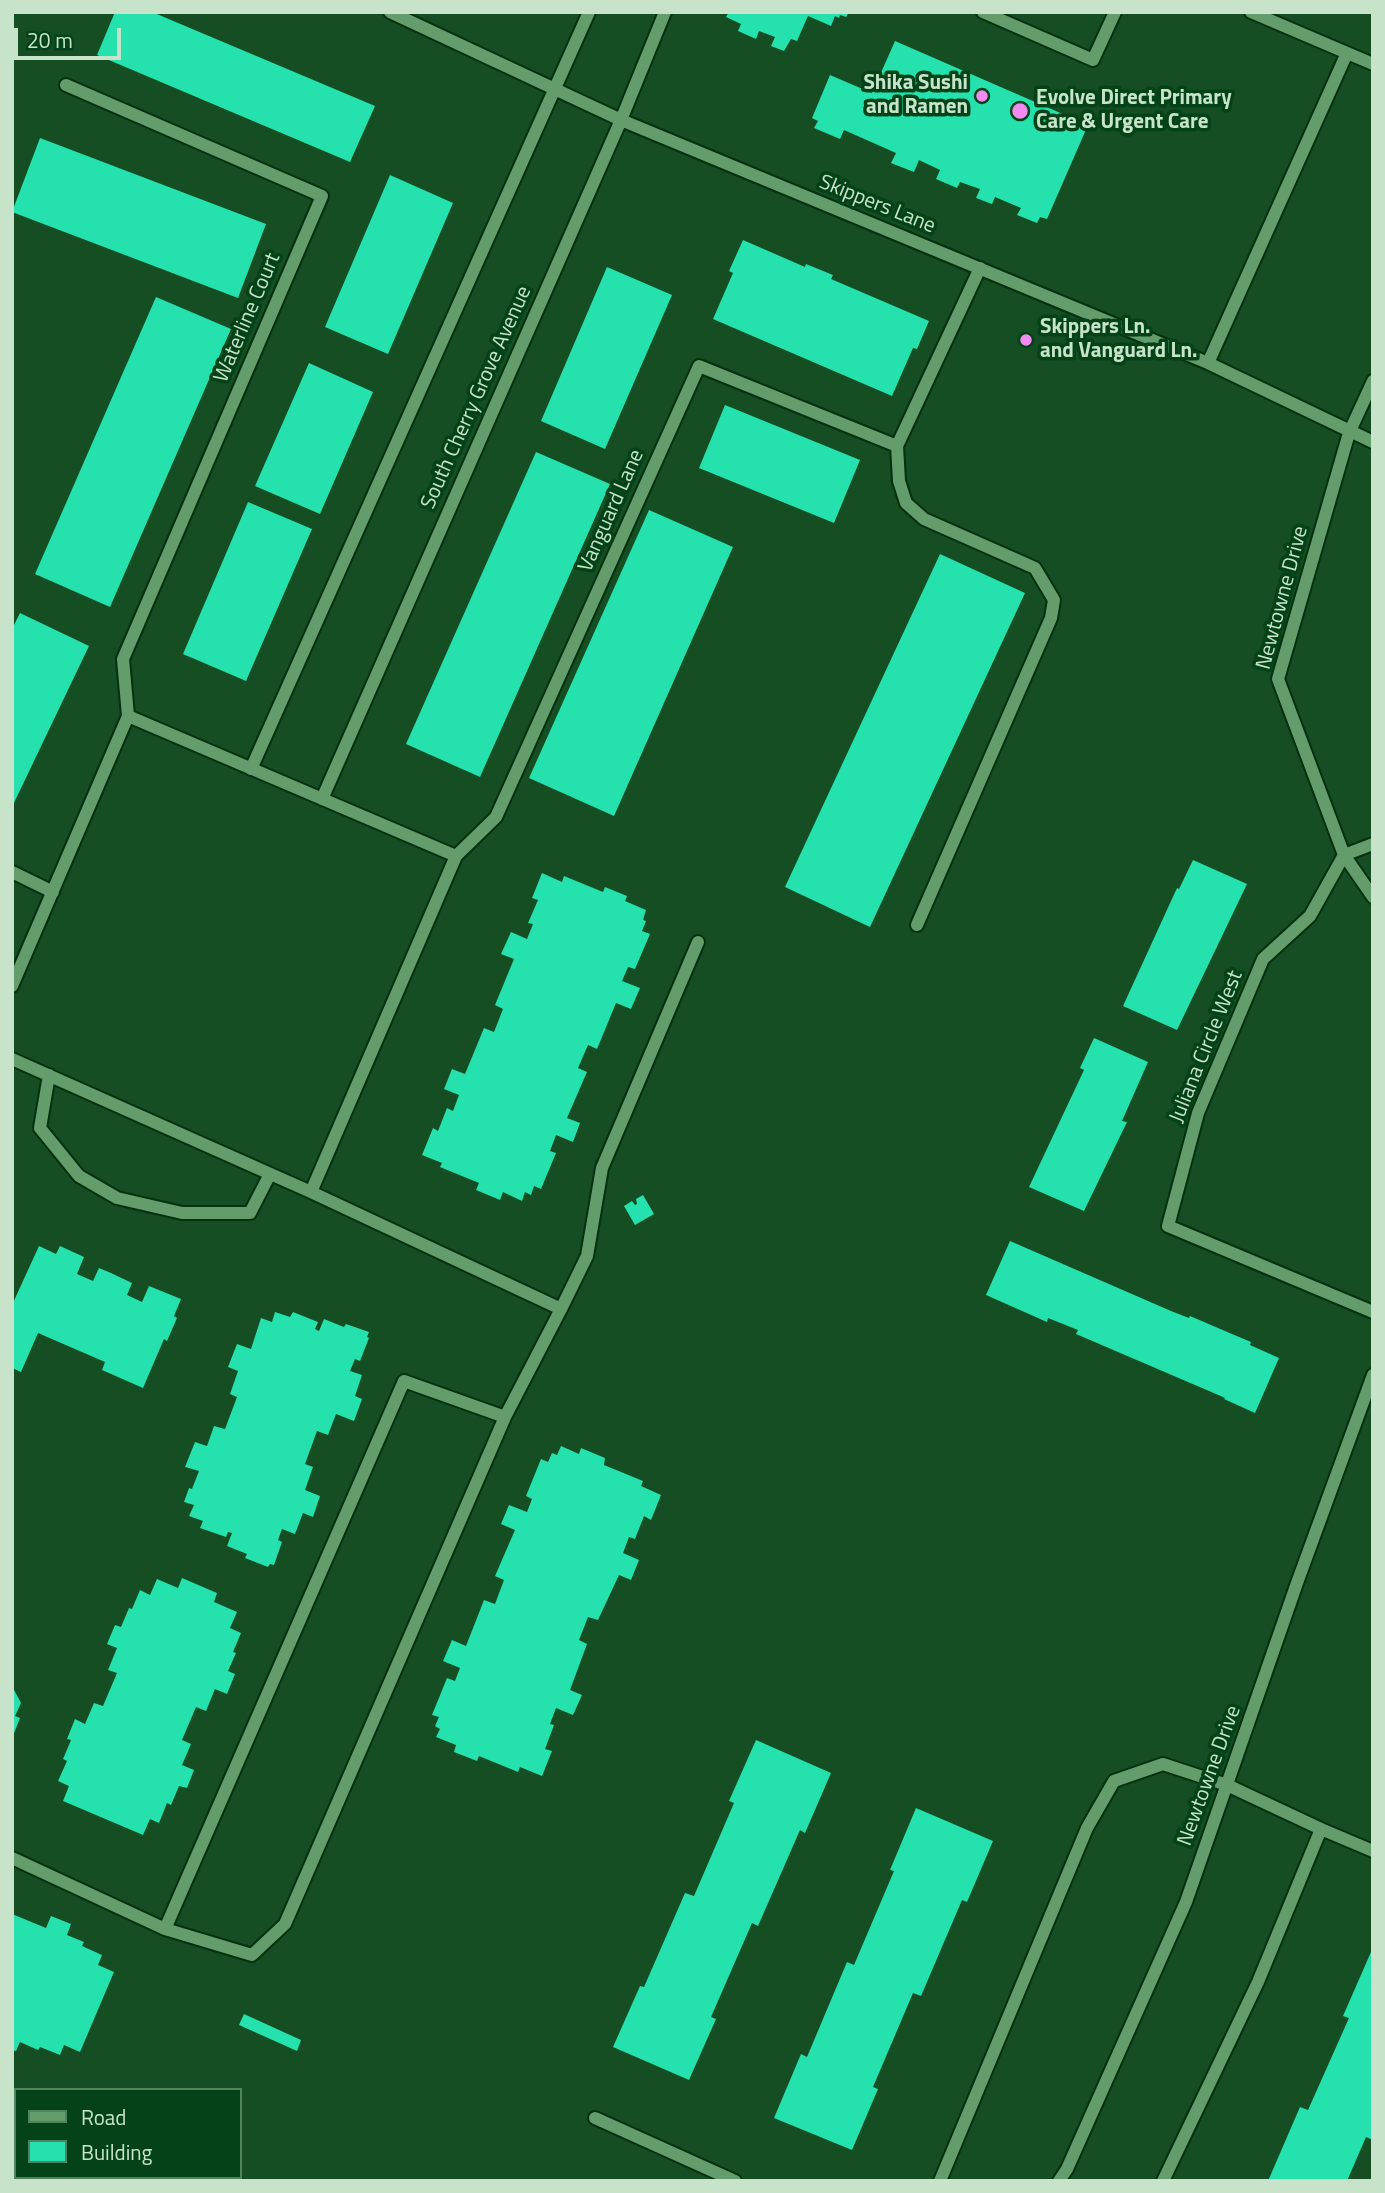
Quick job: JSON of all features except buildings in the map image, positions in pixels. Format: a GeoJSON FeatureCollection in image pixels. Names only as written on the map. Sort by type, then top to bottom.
{"type":"FeatureCollection","features":[{"type":"Feature","properties":{"kind":"street","name":"Skippers Lane"},"geometry":{"type":"LineString","coordinates":[[390,12],[621,120],[1208,363],[1349,433],[1373,442]]}},
{"type":"Feature","properties":{"kind":"street"},"geometry":{"type":"LineString","coordinates":[[251,769],[589,12]]}},
{"type":"Feature","properties":{"kind":"street","name":"South Cherry Grove Avenue"},"geometry":{"type":"LineString","coordinates":[[322,799],[621,120],[665,12]]}},
{"type":"Feature","properties":{"kind":"street"},"geometry":{"type":"LineString","coordinates":[[983,12],[1093,60],[1115,12]]}},
{"type":"Feature","properties":{"kind":"street"},"geometry":{"type":"LineString","coordinates":[[1251,12],[1373,64]]}},
{"type":"Feature","properties":{"kind":"street"},"geometry":{"type":"LineString","coordinates":[[1208,363],[1347,53]]}},
{"type":"Feature","properties":{"kind":"street","name":"Waterline Court"},"geometry":{"type":"LineString","coordinates":[[66,85],[322,196],[123,659],[128,716]]}},
{"type":"Feature","properties":{"kind":"street"},"geometry":{"type":"LineString","coordinates":[[917,925],[1051,618],[1054,600],[1035,568],[924,519],[906,503],[899,481],[897,446],[979,268]]}},
{"type":"Feature","properties":{"kind":"street","name":"Vanguard Lane"},"geometry":{"type":"LineString","coordinates":[[456,856],[496,817],[699,366],[897,446]]}},
{"type":"Feature","properties":{"kind":"street","name":"Newtowne Drive"},"geometry":{"type":"LineString","coordinates":[[1373,381],[1349,433],[1278,679],[1344,855],[1373,897]]}},
{"type":"Feature","properties":{"kind":"street"},"geometry":{"type":"LineString","coordinates":[[12,986],[128,716],[456,856],[311,1192]]}},
{"type":"Feature","properties":{"kind":"street"},"geometry":{"type":"LineString","coordinates":[[1344,855],[1373,844]]}},
{"type":"Feature","properties":{"kind":"street","name":"Juliana Circle West"},"geometry":{"type":"LineString","coordinates":[[1344,855],[1310,916],[1263,959],[1198,1113],[1168,1226],[1373,1312]]}},
{"type":"Feature","properties":{"kind":"street"},"geometry":{"type":"LineString","coordinates":[[12,872],[53,892]]}},
{"type":"Feature","properties":{"kind":"street"},"geometry":{"type":"LineString","coordinates":[[12,1858],[165,1929],[252,1955],[285,1924],[505,1417],[587,1256],[602,1168],[698,942]]}},
{"type":"Feature","properties":{"kind":"street"},"geometry":{"type":"LineString","coordinates":[[12,1059],[311,1192],[561,1309]]}},
{"type":"Feature","properties":{"kind":"street"},"geometry":{"type":"LineString","coordinates":[[49,1075],[40,1128],[79,1176],[117,1198],[182,1213],[250,1213],[270,1174]]}},
{"type":"Feature","properties":{"kind":"street","name":"Newtowne Drive"},"geometry":{"type":"LineString","coordinates":[[1059,2181],[1067,2169],[1186,1902],[1373,1375]]}},
{"type":"Feature","properties":{"kind":"street"},"geometry":{"type":"LineString","coordinates":[[165,1929],[404,1381],[505,1417]]}},
{"type":"Feature","properties":{"kind":"street"},"geometry":{"type":"LineString","coordinates":[[940,2181],[1087,1828],[1114,1781],[1163,1764],[1227,1784],[1373,1851]]}},
{"type":"Feature","properties":{"kind":"street"},"geometry":{"type":"LineString","coordinates":[[1163,2181],[1258,1982],[1321,1829]]}},
{"type":"Feature","properties":{"kind":"street"},"geometry":{"type":"LineString","coordinates":[[595,2118],[736,2181]]}},
{"type":"Feature","properties":{"kind":"place","name":"Shika Sushi and Ramen"},"geometry":{"type":"Point","coordinates":[982,96]}},
{"type":"Feature","properties":{"kind":"place","name":"Evolve Direct Primary Care & Urgent Care"},"geometry":{"type":"Point","coordinates":[1020,111]}},
{"type":"Feature","properties":{"kind":"place","name":"Skippers Ln. and Vanguard Ln."},"geometry":{"type":"Point","coordinates":[1026,340]}}]}
